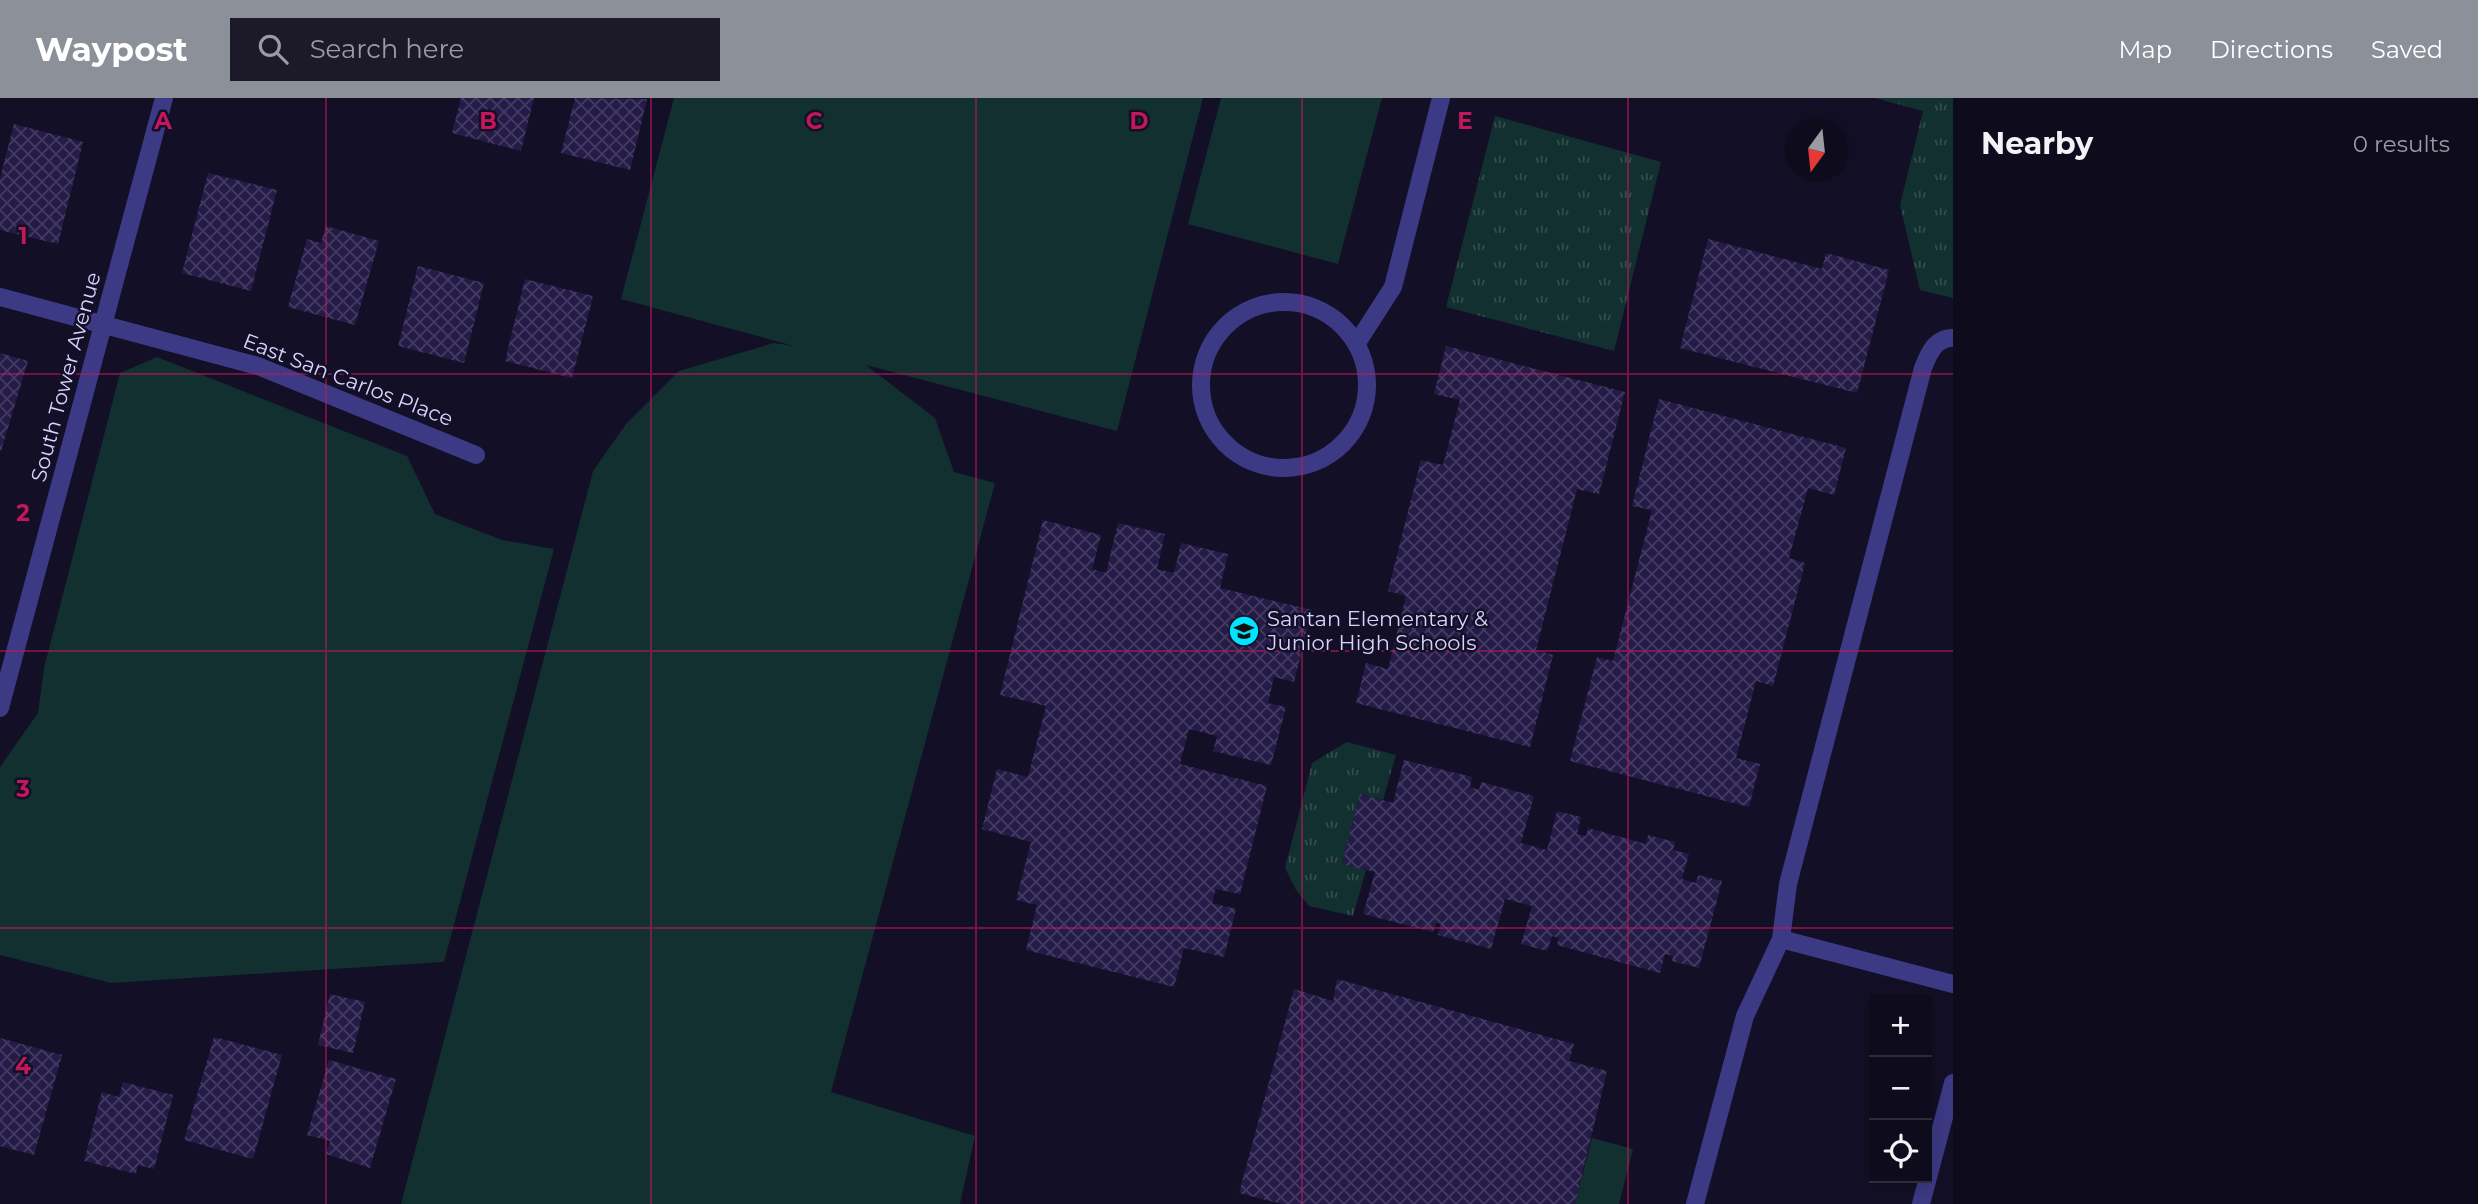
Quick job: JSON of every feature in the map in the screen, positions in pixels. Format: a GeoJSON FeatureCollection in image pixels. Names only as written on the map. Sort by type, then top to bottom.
{"type":"FeatureCollection","features":[{"type":"Feature","properties":{"kind":"street","name":"South Tower Avenue"},"geometry":{"type":"LineString","coordinates":[[0,708],[164,98]]}},
{"type":"Feature","properties":{"kind":"street"},"geometry":{"type":"LineString","coordinates":[[1357,343],[1392,287],[1441,98]]}},
{"type":"Feature","properties":{"kind":"street","name":"East San Carlos Place"},"geometry":{"type":"LineString","coordinates":[[0,297],[258,366],[476,455]]}},
{"type":"Feature","properties":{"kind":"street"},"geometry":{"type":"LineString","coordinates":[[1290,301],[1317,307],[1340,321],[1357,343],[1367,369],[1368,397],[1359,424],[1342,446],[1318,461],[1291,468],[1262,466],[1237,454],[1216,435],[1204,410],[1200,384],[1204,357],[1218,333],[1238,315],[1263,304],[1276,302],[1290,301]]}},
{"type":"Feature","properties":{"kind":"street"},"geometry":{"type":"LineString","coordinates":[[1695,1204],[1745,1016],[1781,939],[1788,884],[1923,368],[1931,348],[1945,338],[1953,338]]}},
{"type":"Feature","properties":{"kind":"street"},"geometry":{"type":"LineString","coordinates":[[1781,939],[1953,984]]}},
{"type":"Feature","properties":{"kind":"street"},"geometry":{"type":"LineString","coordinates":[[1921,1204],[1953,1083]]}},
{"type":"Feature","properties":{"kind":"green space"},"geometry":{"type":"Polygon","coordinates":[[[674,98],[1203,98],[1117,431],[866,365],[935,418],[954,472],[995,483],[831,1092],[975,1136],[960,1204],[401,1204],[593,471],[626,424],[679,371],[774,343],[794,346],[621,299],[674,98]]]}},
{"type":"Feature","properties":{"kind":"green space"},"geometry":{"type":"Polygon","coordinates":[[[1221,98],[1382,98],[1338,264],[1188,224],[1221,98]]]}},
{"type":"Feature","properties":{"kind":"green space"},"geometry":{"type":"Polygon","coordinates":[[[1875,98],[1953,98],[1953,298],[1920,290],[1900,205],[1923,111],[1875,98]]]}},
{"type":"Feature","properties":{"kind":"green space"},"geometry":{"type":"Polygon","coordinates":[[[1495,116],[1661,162],[1614,351],[1446,307],[1495,116]]]}},
{"type":"Feature","properties":{"kind":"green space"},"geometry":{"type":"Polygon","coordinates":[[[157,357],[407,456],[435,514],[502,540],[554,549],[444,962],[111,983],[0,955],[0,767],[38,713],[44,668],[120,373],[157,357]]]}},
{"type":"Feature","properties":{"kind":"green space"},"geometry":{"type":"Polygon","coordinates":[[[1347,742],[1396,755],[1383,800],[1360,794],[1342,863],[1366,870],[1353,916],[1309,906],[1296,890],[1285,868],[1312,763],[1347,742]]]}},
{"type":"Feature","properties":{"kind":"green space"},"geometry":{"type":"Polygon","coordinates":[[[1592,1138],[1633,1149],[1619,1204],[1575,1204],[1592,1138]]]}},
{"type":"Feature","properties":{"kind":"building"},"geometry":{"type":"Polygon","coordinates":[[[461,98],[534,98],[521,151],[452,133],[461,98]]]}},
{"type":"Feature","properties":{"kind":"building"},"geometry":{"type":"Polygon","coordinates":[[[575,98],[647,99],[630,170],[561,153],[575,98]]]}},
{"type":"Feature","properties":{"kind":"building"},"geometry":{"type":"Polygon","coordinates":[[[14,124],[83,142],[58,244],[0,230],[0,178],[14,124]]]}},
{"type":"Feature","properties":{"kind":"building"},"geometry":{"type":"Polygon","coordinates":[[[208,173],[277,190],[251,291],[182,273],[208,173]]]}},
{"type":"Feature","properties":{"kind":"building"},"geometry":{"type":"Polygon","coordinates":[[[326,226],[379,241],[355,325],[288,307],[307,239],[321,243],[326,226]]]}},
{"type":"Feature","properties":{"kind":"building"},"geometry":{"type":"Polygon","coordinates":[[[1708,239],[1822,269],[1826,253],[1889,270],[1857,393],[1680,348],[1708,239]]]}},
{"type":"Feature","properties":{"kind":"building"},"geometry":{"type":"Polygon","coordinates":[[[418,266],[484,283],[464,363],[398,346],[418,266]]]}},
{"type":"Feature","properties":{"kind":"building"},"geometry":{"type":"Polygon","coordinates":[[[525,279],[593,296],[572,378],[505,361],[525,279]]]}},
{"type":"Feature","properties":{"kind":"building"},"geometry":{"type":"Polygon","coordinates":[[[1446,346],[1625,392],[1599,494],[1577,489],[1536,650],[1553,655],[1530,747],[1356,703],[1366,663],[1388,669],[1406,596],[1388,591],[1421,460],[1443,465],[1460,400],[1434,394],[1446,346]]]}},
{"type":"Feature","properties":{"kind":"building"},"geometry":{"type":"Polygon","coordinates":[[[0,353],[28,361],[1,451],[0,451],[0,353]]]}},
{"type":"Feature","properties":{"kind":"building"},"geometry":{"type":"Polygon","coordinates":[[[1659,399],[1846,448],[1834,495],[1808,488],[1789,558],[1805,563],[1773,686],[1756,681],[1736,758],[1760,764],[1749,807],[1570,761],[1597,657],[1613,661],[1652,510],[1632,506],[1659,399]]]}},
{"type":"Feature","properties":{"kind":"building"},"geometry":{"type":"Polygon","coordinates":[[[1043,520],[1101,535],[1092,569],[1106,573],[1118,523],[1165,534],[1157,569],[1174,573],[1181,543],[1228,554],[1220,588],[1312,610],[1294,682],[1274,677],[1268,703],[1286,707],[1271,765],[1213,751],[1217,736],[1189,729],[1180,764],[1267,786],[1240,894],[1216,889],[1212,903],[1236,909],[1224,957],[1184,948],[1174,987],[1026,950],[1037,905],[1016,900],[1031,842],[982,829],[997,769],[1028,777],[1046,706],[1000,695],[1043,520]]]}},
{"type":"Feature","properties":{"kind":"building"},"geometry":{"type":"Polygon","coordinates":[[[1404,760],[1472,777],[1470,787],[1479,790],[1481,782],[1534,796],[1521,843],[1547,850],[1557,811],[1581,817],[1577,834],[1586,836],[1588,828],[1646,844],[1648,835],[1675,842],[1673,850],[1689,854],[1682,879],[1696,883],[1698,875],[1722,881],[1699,968],[1672,961],[1673,956],[1665,954],[1660,973],[1557,945],[1559,938],[1552,936],[1547,951],[1521,944],[1532,906],[1505,899],[1491,949],[1438,935],[1441,924],[1436,923],[1433,932],[1363,914],[1375,872],[1342,864],[1360,794],[1393,803],[1404,760]]]}},
{"type":"Feature","properties":{"kind":"building"},"geometry":{"type":"Polygon","coordinates":[[[1337,979],[1574,1044],[1569,1061],[1607,1071],[1575,1204],[1282,1204],[1239,1193],[1294,989],[1333,1001],[1337,979]]]}},
{"type":"Feature","properties":{"kind":"building"},"geometry":{"type":"Polygon","coordinates":[[[330,994],[365,1002],[353,1053],[318,1045],[330,994]]]}},
{"type":"Feature","properties":{"kind":"building"},"geometry":{"type":"Polygon","coordinates":[[[214,1037],[282,1055],[253,1159],[184,1140],[214,1037]]]}},
{"type":"Feature","properties":{"kind":"building"},"geometry":{"type":"Polygon","coordinates":[[[0,1038],[62,1055],[34,1155],[0,1146],[0,1038]]]}},
{"type":"Feature","properties":{"kind":"building"},"geometry":{"type":"Polygon","coordinates":[[[329,1060],[396,1079],[370,1168],[326,1154],[330,1141],[307,1135],[329,1060]]]}},
{"type":"Feature","properties":{"kind":"building"},"geometry":{"type":"Polygon","coordinates":[[[123,1082],[173,1095],[154,1169],[138,1165],[136,1174],[84,1161],[102,1092],[119,1097],[123,1082]]]}},
{"type":"Feature","properties":{"kind":"place","name":"Santan Elementary & Junior High Schools"},"geometry":{"type":"Point","coordinates":[1244,631]}}]}
